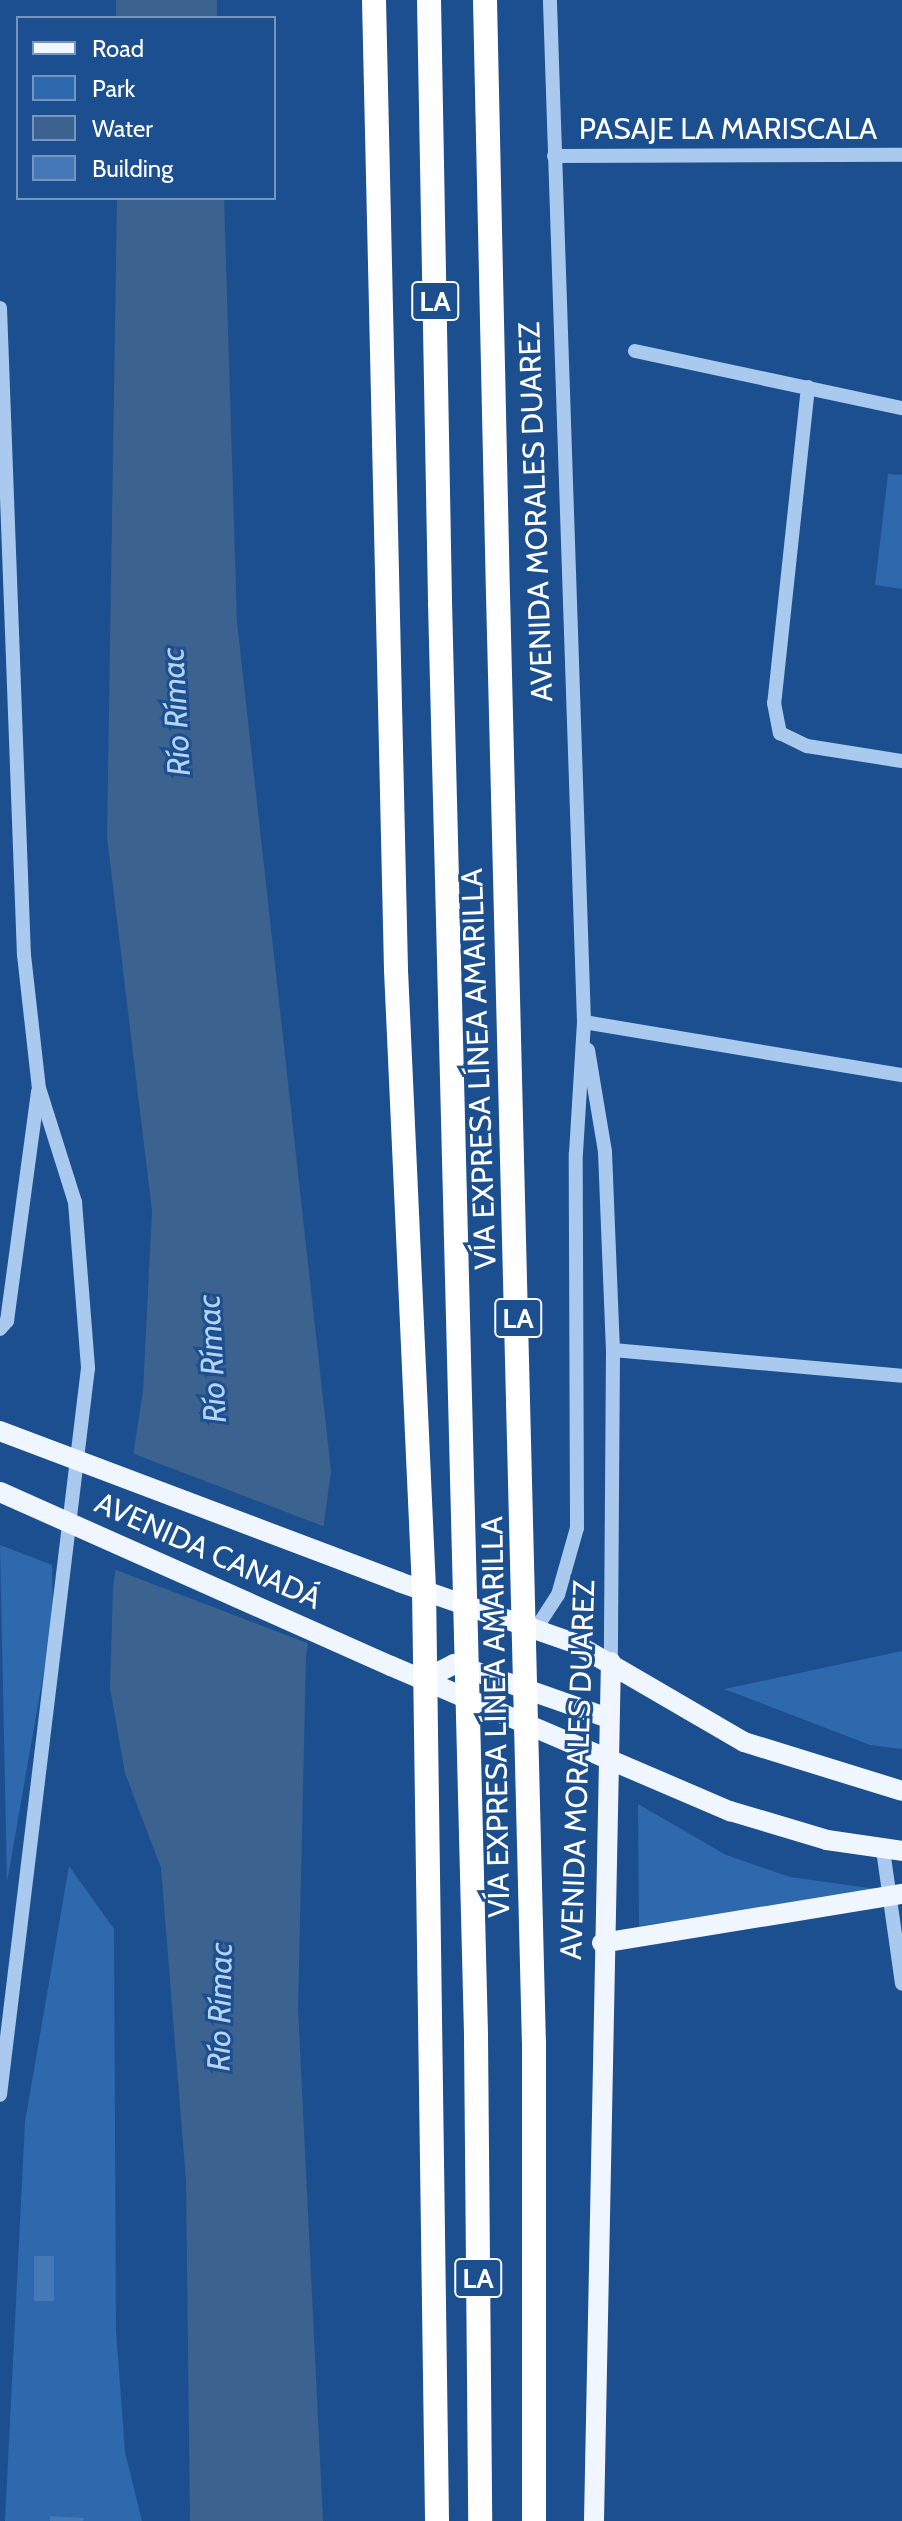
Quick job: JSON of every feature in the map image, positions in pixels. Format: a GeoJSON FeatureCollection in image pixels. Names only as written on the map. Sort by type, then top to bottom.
{"type":"FeatureCollection","features":[{"type":"Feature","properties":{"kind":"highway"},"geometry":{"type":"LineString","coordinates":[[374,0],[396,970],[424,1588],[437,2521]]}},
{"type":"Feature","properties":{"kind":"highway","name":"VÍA EXPRESA LÍNEA AMARILLA"},"geometry":{"type":"LineString","coordinates":[[429,0],[440,602],[476,2036],[480,2521]]}},
{"type":"Feature","properties":{"kind":"highway","name":"VÍA EXPRESA LÍNEA AMARILLA"},"geometry":{"type":"LineString","coordinates":[[485,0],[534,2042],[534,2521]]}},
{"type":"Feature","properties":{"kind":"main road","name":"AVENIDA CANADÁ"},"geometry":{"type":"LineString","coordinates":[[0,1431],[399,1582],[537,1627],[611,1662],[698,1721],[744,1742],[902,1791]]}},
{"type":"Feature","properties":{"kind":"main road","name":"AVENIDA CANADÁ"},"geometry":{"type":"LineString","coordinates":[[0,1492],[607,1762],[730,1811],[892,1851]]}},
{"type":"Feature","properties":{"kind":"main road","name":"AVENIDA MORALES DUAREZ"},"geometry":{"type":"LineString","coordinates":[[594,2521],[602,1943],[611,1662]]}},
{"type":"Feature","properties":{"kind":"main road"},"geometry":{"type":"LineString","coordinates":[[425,1679],[454,1664],[608,1718]]}},
{"type":"Feature","properties":{"kind":"main road"},"geometry":{"type":"LineString","coordinates":[[602,1943],[895,1895]]}},
{"type":"Feature","properties":{"kind":"street","name":"AVENIDA MORALES DUAREZ"},"geometry":{"type":"LineString","coordinates":[[537,1627],[558,1595],[577,1528],[576,1153],[584,1022],[550,0]]}},
{"type":"Feature","properties":{"kind":"street","name":"PASAJE LA MARISCALA"},"geometry":{"type":"LineString","coordinates":[[554,156],[902,155]]}},
{"type":"Feature","properties":{"kind":"street"},"geometry":{"type":"LineString","coordinates":[[0,308],[0,454],[24,955],[39,1088],[75,1202],[88,1368],[0,2095]]}},
{"type":"Feature","properties":{"kind":"street"},"geometry":{"type":"LineString","coordinates":[[635,351],[902,408]]}},
{"type":"Feature","properties":{"kind":"street"},"geometry":{"type":"LineString","coordinates":[[808,387],[774,703],[780,733],[807,746],[902,761]]}},
{"type":"Feature","properties":{"kind":"street","name":"AVENIDA MORALES DUAREZ"},"geometry":{"type":"LineString","coordinates":[[584,1022],[605,1152],[613,1350],[611,1662]]}},
{"type":"Feature","properties":{"kind":"street"},"geometry":{"type":"LineString","coordinates":[[584,1022],[902,1075]]}},
{"type":"Feature","properties":{"kind":"street"},"geometry":{"type":"LineString","coordinates":[[4,1325],[39,1088]]}},
{"type":"Feature","properties":{"kind":"street"},"geometry":{"type":"LineString","coordinates":[[613,1350],[902,1376]]}},
{"type":"Feature","properties":{"kind":"street"},"geometry":{"type":"LineString","coordinates":[[892,1851],[902,1984]]}},
{"type":"Feature","properties":{"kind":"green space"},"geometry":{"type":"Polygon","coordinates":[[[888,474],[902,475],[902,589],[875,585],[888,474]]]}},
{"type":"Feature","properties":{"kind":"green space"},"geometry":{"type":"Polygon","coordinates":[[[0,1545],[52,1565],[53,1619],[7,1882],[0,1545]]]}},
{"type":"Feature","properties":{"kind":"green space"},"geometry":{"type":"Polygon","coordinates":[[[902,1651],[902,1749],[870,1745],[724,1689],[902,1651]]]}},
{"type":"Feature","properties":{"kind":"green space"},"geometry":{"type":"Polygon","coordinates":[[[638,1804],[726,1855],[790,1877],[891,1891],[639,1926],[638,1804]]]}},
{"type":"Feature","properties":{"kind":"green space"},"geometry":{"type":"Polygon","coordinates":[[[69,1866],[114,1929],[116,2331],[125,2452],[142,2521],[5,2521],[25,2122],[69,1866]]]}},
{"type":"Feature","properties":{"kind":"water"},"geometry":{"type":"Polygon","coordinates":[[[116,0],[217,0],[217,16],[116,16],[116,0]]]}},
{"type":"Feature","properties":{"kind":"water","name":"Río Rímac"},"geometry":{"type":"Polygon","coordinates":[[[117,200],[224,200],[237,622],[331,1471],[306,1657],[298,2008],[323,2521],[190,2521],[186,2181],[161,1868],[125,1773],[110,1688],[113,1586],[143,1391],[152,1211],[107,837],[117,200]]]}},
{"type":"Feature","properties":{"kind":"pier"},"geometry":{"type":"Polygon","coordinates":[[[129,1452],[328,1528],[312,1645],[111,1568],[129,1452]]]}},
{"type":"Feature","properties":{"kind":"building"},"geometry":{"type":"Polygon","coordinates":[[[34,2256],[54,2256],[54,2301],[34,2301],[34,2256]]]}},
{"type":"Feature","properties":{"kind":"building"},"geometry":{"type":"Polygon","coordinates":[[[50,2516],[84,2518],[83,2521],[50,2521],[50,2516]]]}}]}
